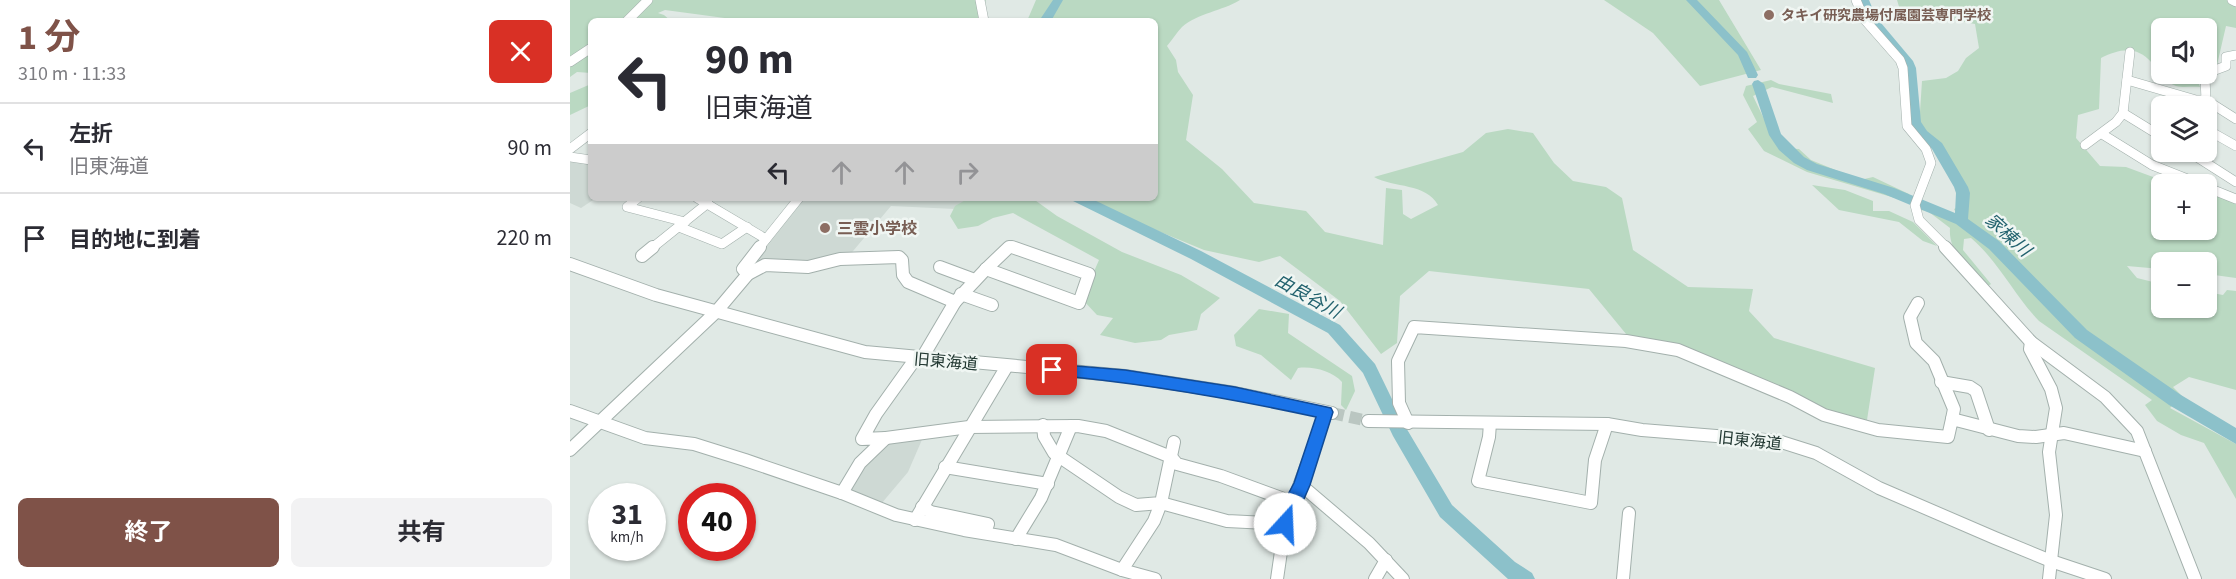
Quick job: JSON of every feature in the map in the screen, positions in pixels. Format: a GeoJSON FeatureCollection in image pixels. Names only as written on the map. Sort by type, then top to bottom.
{"type":"FeatureCollection","features":[{"type":"Feature","properties":{"kind":"street"},"geometry":{"type":"LineString","coordinates":[[630,18],[648,0]]}},
{"type":"Feature","properties":{"kind":"street"},"geometry":{"type":"LineString","coordinates":[[980,0],[983,18]]}},
{"type":"Feature","properties":{"kind":"street"},"geometry":{"type":"LineString","coordinates":[[1856,0],[1864,20],[1900,60],[1903,68],[1907,126],[1930,155],[1931,163],[1916,202],[1919,220],[2031,342],[2075,373],[2125,416],[2138,431],[2195,579]]}},
{"type":"Feature","properties":{"kind":"street"},"geometry":{"type":"LineString","coordinates":[[2232,0],[2236,2]]}},
{"type":"Feature","properties":{"kind":"street"},"geometry":{"type":"LineString","coordinates":[[570,62],[588,50]]}},
{"type":"Feature","properties":{"kind":"street"},"geometry":{"type":"LineString","coordinates":[[2085,145],[2102,134],[2123,113],[2130,52]]}},
{"type":"Feature","properties":{"kind":"street"},"geometry":{"type":"LineString","coordinates":[[2206,96],[2207,73],[2226,66],[2226,57],[2236,55]]}},
{"type":"Feature","properties":{"kind":"street"},"geometry":{"type":"LineString","coordinates":[[2127,80],[2182,96]]}},
{"type":"Feature","properties":{"kind":"street"},"geometry":{"type":"LineString","coordinates":[[2217,111],[2236,119]]}},
{"type":"Feature","properties":{"kind":"street"},"geometry":{"type":"LineString","coordinates":[[2123,113],[2151,130]]}},
{"type":"Feature","properties":{"kind":"street"},"geometry":{"type":"LineString","coordinates":[[2102,134],[2152,165],[2175,174]]}},
{"type":"Feature","properties":{"kind":"street"},"geometry":{"type":"LineString","coordinates":[[570,149],[588,135]]}},
{"type":"Feature","properties":{"kind":"street"},"geometry":{"type":"LineString","coordinates":[[2217,135],[2236,146]]}},
{"type":"Feature","properties":{"kind":"street"},"geometry":{"type":"LineString","coordinates":[[570,157],[588,160]]}},
{"type":"Feature","properties":{"kind":"street"},"geometry":{"type":"LineString","coordinates":[[2205,162],[2236,182]]}},
{"type":"Feature","properties":{"kind":"street"},"geometry":{"type":"LineString","coordinates":[[2217,191],[2236,199]]}},
{"type":"Feature","properties":{"kind":"street"},"geometry":{"type":"LineString","coordinates":[[634,201],[627,207],[682,224],[722,244],[747,227]]}},
{"type":"Feature","properties":{"kind":"street"},"geometry":{"type":"LineString","coordinates":[[704,201],[766,239]]}},
{"type":"Feature","properties":{"kind":"street"},"geometry":{"type":"LineString","coordinates":[[748,274],[742,269],[797,201]]}},
{"type":"Feature","properties":{"kind":"street"},"geometry":{"type":"LineString","coordinates":[[642,256],[708,203]]}},
{"type":"Feature","properties":{"kind":"street"},"geometry":{"type":"LineString","coordinates":[[986,269],[1079,303],[1089,274],[1010,246],[986,269],[958,298],[919,358],[876,414],[862,439],[969,427],[1043,425],[1106,431],[1171,457],[1177,464],[1221,476],[1292,502]]}},
{"type":"Feature","properties":{"kind":"street"},"geometry":{"type":"LineString","coordinates":[[570,450],[716,312],[748,274],[765,266],[808,267],[840,259],[899,257],[902,260],[903,275],[909,282],[958,298],[992,305]]}},
{"type":"Feature","properties":{"kind":"street","name":"旧東海道"},"geometry":{"type":"LineString","coordinates":[[570,264],[656,295],[855,350],[919,358],[1125,376],[1235,393],[1329,413],[1301,485]]}},
{"type":"Feature","properties":{"kind":"street"},"geometry":{"type":"LineString","coordinates":[[940,267],[975,280]]}},
{"type":"Feature","properties":{"kind":"street"},"geometry":{"type":"LineString","coordinates":[[1406,423],[1399,403],[1398,361],[1414,327],[1626,341],[1678,350],[1790,397],[1824,415],[1878,430],[1948,437],[1954,409],[1934,361],[1916,343],[1910,317],[1918,303]]}},
{"type":"Feature","properties":{"kind":"street"},"geometry":{"type":"LineString","coordinates":[[2031,342],[2030,349],[2051,390],[2056,408],[2049,452],[2056,515],[2049,579]]}},
{"type":"Feature","properties":{"kind":"street"},"geometry":{"type":"LineString","coordinates":[[915,520],[969,427],[1008,366]]}},
{"type":"Feature","properties":{"kind":"street"},"geometry":{"type":"LineString","coordinates":[[1941,382],[1970,387],[1976,391],[1989,430]]}},
{"type":"Feature","properties":{"kind":"street"},"geometry":{"type":"LineString","coordinates":[[570,411],[645,438],[694,444],[842,493],[896,515],[1056,545],[1122,570],[1155,579]]}},
{"type":"Feature","properties":{"kind":"street"},"geometry":{"type":"LineString","coordinates":[[1952,419],[1989,430],[2036,437],[2064,433],[2145,451]]}},
{"type":"Feature","properties":{"kind":"street","name":"旧東海道"},"geometry":{"type":"LineString","coordinates":[[1368,421],[1607,424],[1642,430],[1778,441],[1816,453],[1879,489],[2051,561],[2105,579]]}},
{"type":"Feature","properties":{"kind":"street"},"geometry":{"type":"LineString","coordinates":[[1490,423],[1489,437],[1478,482],[1591,503],[1595,460],[1607,424]]}},
{"type":"Feature","properties":{"kind":"street"},"geometry":{"type":"LineString","coordinates":[[1043,425],[1042,434],[1058,458],[1097,481],[1116,497],[1133,504],[1161,503],[1227,521],[1285,524]]}},
{"type":"Feature","properties":{"kind":"street"},"geometry":{"type":"LineString","coordinates":[[1016,538],[1028,522],[1048,484],[1071,426]]}},
{"type":"Feature","properties":{"kind":"street"},"geometry":{"type":"LineString","coordinates":[[842,493],[860,464],[886,438]]}},
{"type":"Feature","properties":{"kind":"street"},"geometry":{"type":"LineString","coordinates":[[1122,570],[1154,521],[1161,503],[1174,442]]}},
{"type":"Feature","properties":{"kind":"street"},"geometry":{"type":"LineString","coordinates":[[945,467],[1048,484]]}},
{"type":"Feature","properties":{"kind":"street"},"geometry":{"type":"LineString","coordinates":[[1277,579],[1285,524],[1292,502],[1301,485],[1386,560],[1403,579]]}},
{"type":"Feature","properties":{"kind":"street"},"geometry":{"type":"LineString","coordinates":[[922,507],[931,512],[988,524],[985,533]]}},
{"type":"Feature","properties":{"kind":"street"},"geometry":{"type":"LineString","coordinates":[[1623,579],[1629,513]]}},
{"type":"Feature","properties":{"kind":"street"},"geometry":{"type":"LineString","coordinates":[[1375,579],[1386,560]]}},
{"type":"Feature","properties":{"kind":"shaded area"},"geometry":{"type":"Polygon","coordinates":[[[570,160],[588,163],[588,201],[592,201],[581,208],[570,203],[570,160]]]}},
{"type":"Feature","properties":{"kind":"shaded area","name":"三雲小学校"},"geometry":{"type":"Polygon","coordinates":[[[801,201],[970,201],[955,209],[891,206],[848,257],[747,271],[801,201]]]}},
{"type":"Feature","properties":{"kind":"shaded area"},"geometry":{"type":"Polygon","coordinates":[[[924,435],[908,472],[881,504],[847,491],[864,461],[893,439],[924,435]]]}},
{"type":"Feature","properties":{"kind":"green space"},"geometry":{"type":"Polygon","coordinates":[[[570,0],[986,0],[978,18],[725,18],[665,10],[658,13],[668,18],[588,18],[588,73],[577,72],[570,77],[570,0]]]}},
{"type":"Feature","properties":{"kind":"green space"},"geometry":{"type":"Polygon","coordinates":[[[1036,0],[1240,0],[1188,22],[1167,46],[1176,60],[1178,72],[1193,95],[1186,140],[1222,169],[1254,203],[1306,211],[1325,232],[1383,245],[1386,188],[1402,190],[1403,214],[1411,219],[1438,205],[1433,198],[1418,189],[1374,177],[1463,152],[1486,133],[1508,129],[1533,133],[1554,163],[1573,181],[1606,187],[1622,198],[1633,250],[1688,287],[1753,289],[1749,311],[1774,338],[1875,368],[1867,420],[1813,407],[1681,346],[1631,340],[1589,289],[1429,271],[1400,296],[1397,343],[1381,354],[1340,301],[1280,256],[1259,262],[1204,250],[1129,219],[1096,201],[1158,201],[1158,18],[1028,18],[1036,0]]]}},
{"type":"Feature","properties":{"kind":"green space"},"geometry":{"type":"Polygon","coordinates":[[[1604,0],[1719,0],[1761,70],[1700,86],[1653,33],[1604,0]]]}},
{"type":"Feature","properties":{"kind":"green space"},"geometry":{"type":"Polygon","coordinates":[[[1897,0],[2236,0],[2236,28],[2226,26],[2217,65],[2217,18],[2151,18],[2151,62],[2140,53],[2128,50],[2101,58],[2099,109],[2078,115],[2076,138],[2100,166],[2126,167],[2151,176],[2151,240],[2217,240],[2217,195],[2236,204],[2236,278],[2217,275],[2217,252],[2151,252],[2151,268],[2127,266],[2137,278],[2151,282],[2151,318],[2217,318],[2217,294],[2223,295],[2227,290],[2236,291],[2236,390],[2189,377],[2173,387],[2182,396],[2170,408],[2236,444],[2236,499],[2204,443],[2181,435],[2157,421],[2145,405],[2152,400],[2039,321],[1981,247],[1971,238],[1964,239],[1963,250],[1991,284],[1988,286],[1957,253],[1950,237],[1950,228],[1929,212],[1918,209],[1924,208],[1956,223],[1960,221],[1954,209],[1968,202],[1963,187],[1919,127],[1922,81],[1946,78],[1958,71],[1966,58],[1979,48],[1975,24],[1900,10],[1897,0]]]}},
{"type":"Feature","properties":{"kind":"green space"},"geometry":{"type":"Polygon","coordinates":[[[1771,80],[1779,84],[1831,94],[1833,103],[1772,87],[1753,96],[1778,148],[1799,149],[1811,160],[1860,180],[1873,177],[1909,194],[1905,201],[1807,172],[1764,151],[1748,129],[1757,122],[1743,95],[1746,86],[1771,80]]]}},
{"type":"Feature","properties":{"kind":"green space"},"geometry":{"type":"Polygon","coordinates":[[[2172,84],[2199,84],[2200,87],[2179,87],[2172,84]]]}},
{"type":"Feature","properties":{"kind":"green space"},"geometry":{"type":"Polygon","coordinates":[[[588,85],[588,106],[570,115],[570,93],[588,85]]]}},
{"type":"Feature","properties":{"kind":"green space"},"geometry":{"type":"Polygon","coordinates":[[[1812,185],[1845,190],[1873,201],[1873,211],[1889,211],[1913,222],[1937,246],[1923,241],[1899,222],[1839,210],[1812,185]]]}},
{"type":"Feature","properties":{"kind":"green space"},"geometry":{"type":"Polygon","coordinates":[[[964,201],[1036,201],[1057,216],[1122,252],[1181,275],[1220,298],[1201,314],[1197,330],[1169,335],[1161,340],[1135,343],[1100,335],[1113,318],[1097,315],[1082,299],[1099,260],[1013,213],[993,218],[978,226],[958,229],[950,216],[955,206],[964,201]]]}},
{"type":"Feature","properties":{"kind":"green space"},"geometry":{"type":"Polygon","coordinates":[[[1259,309],[1289,314],[1288,333],[1352,376],[1355,391],[1346,410],[1341,405],[1342,382],[1328,372],[1298,368],[1291,380],[1261,355],[1236,346],[1234,335],[1259,309]]]}},
{"type":"Feature","properties":{"kind":"waterway","name":"由良谷川"},"geometry":{"type":"LineString","coordinates":[[1047,18],[1058,0]]}},
{"type":"Feature","properties":{"kind":"waterway","name":"家棟川"},"geometry":{"type":"LineString","coordinates":[[1691,0],[1743,54],[1752,75]]}},
{"type":"Feature","properties":{"kind":"waterway"},"geometry":{"type":"LineString","coordinates":[[1864,0],[1871,18],[1907,61],[1910,68],[1915,122],[1922,134],[1937,146],[1961,187],[1963,193],[1961,221]]}},
{"type":"Feature","properties":{"kind":"waterway","name":"家棟川"},"geometry":{"type":"LineString","coordinates":[[1758,84],[1775,135],[1784,147],[1799,160],[1812,167],[1889,191],[1961,221]]}},
{"type":"Feature","properties":{"kind":"waterway","name":"由良谷川"},"geometry":{"type":"LineString","coordinates":[[1084,201],[1196,255],[1334,329],[1369,369],[1399,431],[1446,511],[1508,568],[1525,579]]}},
{"type":"Feature","properties":{"kind":"waterway","name":"家棟川"},"geometry":{"type":"LineString","coordinates":[[1961,221],[1994,245],[2081,334],[2175,400],[2236,437]]}},
{"type":"Feature","properties":{"kind":"tunnel"},"geometry":{"type":"LineString","coordinates":[[1332,413],[1368,421]]}},
{"type":"Feature","properties":{"kind":"place","name":"タキイ研究農場付属園芸専門学校"},"geometry":{"type":"Point","coordinates":[1769,15]}},
{"type":"Feature","properties":{"kind":"place","name":"三雲小学校"},"geometry":{"type":"Point","coordinates":[825,228]}},
{"type":"Feature","properties":{"kind":"route"},"geometry":{"type":"LineString","coordinates":[[1052,370],[1125,376],[1235,393],[1326,412],[1285,524]]}}]}
